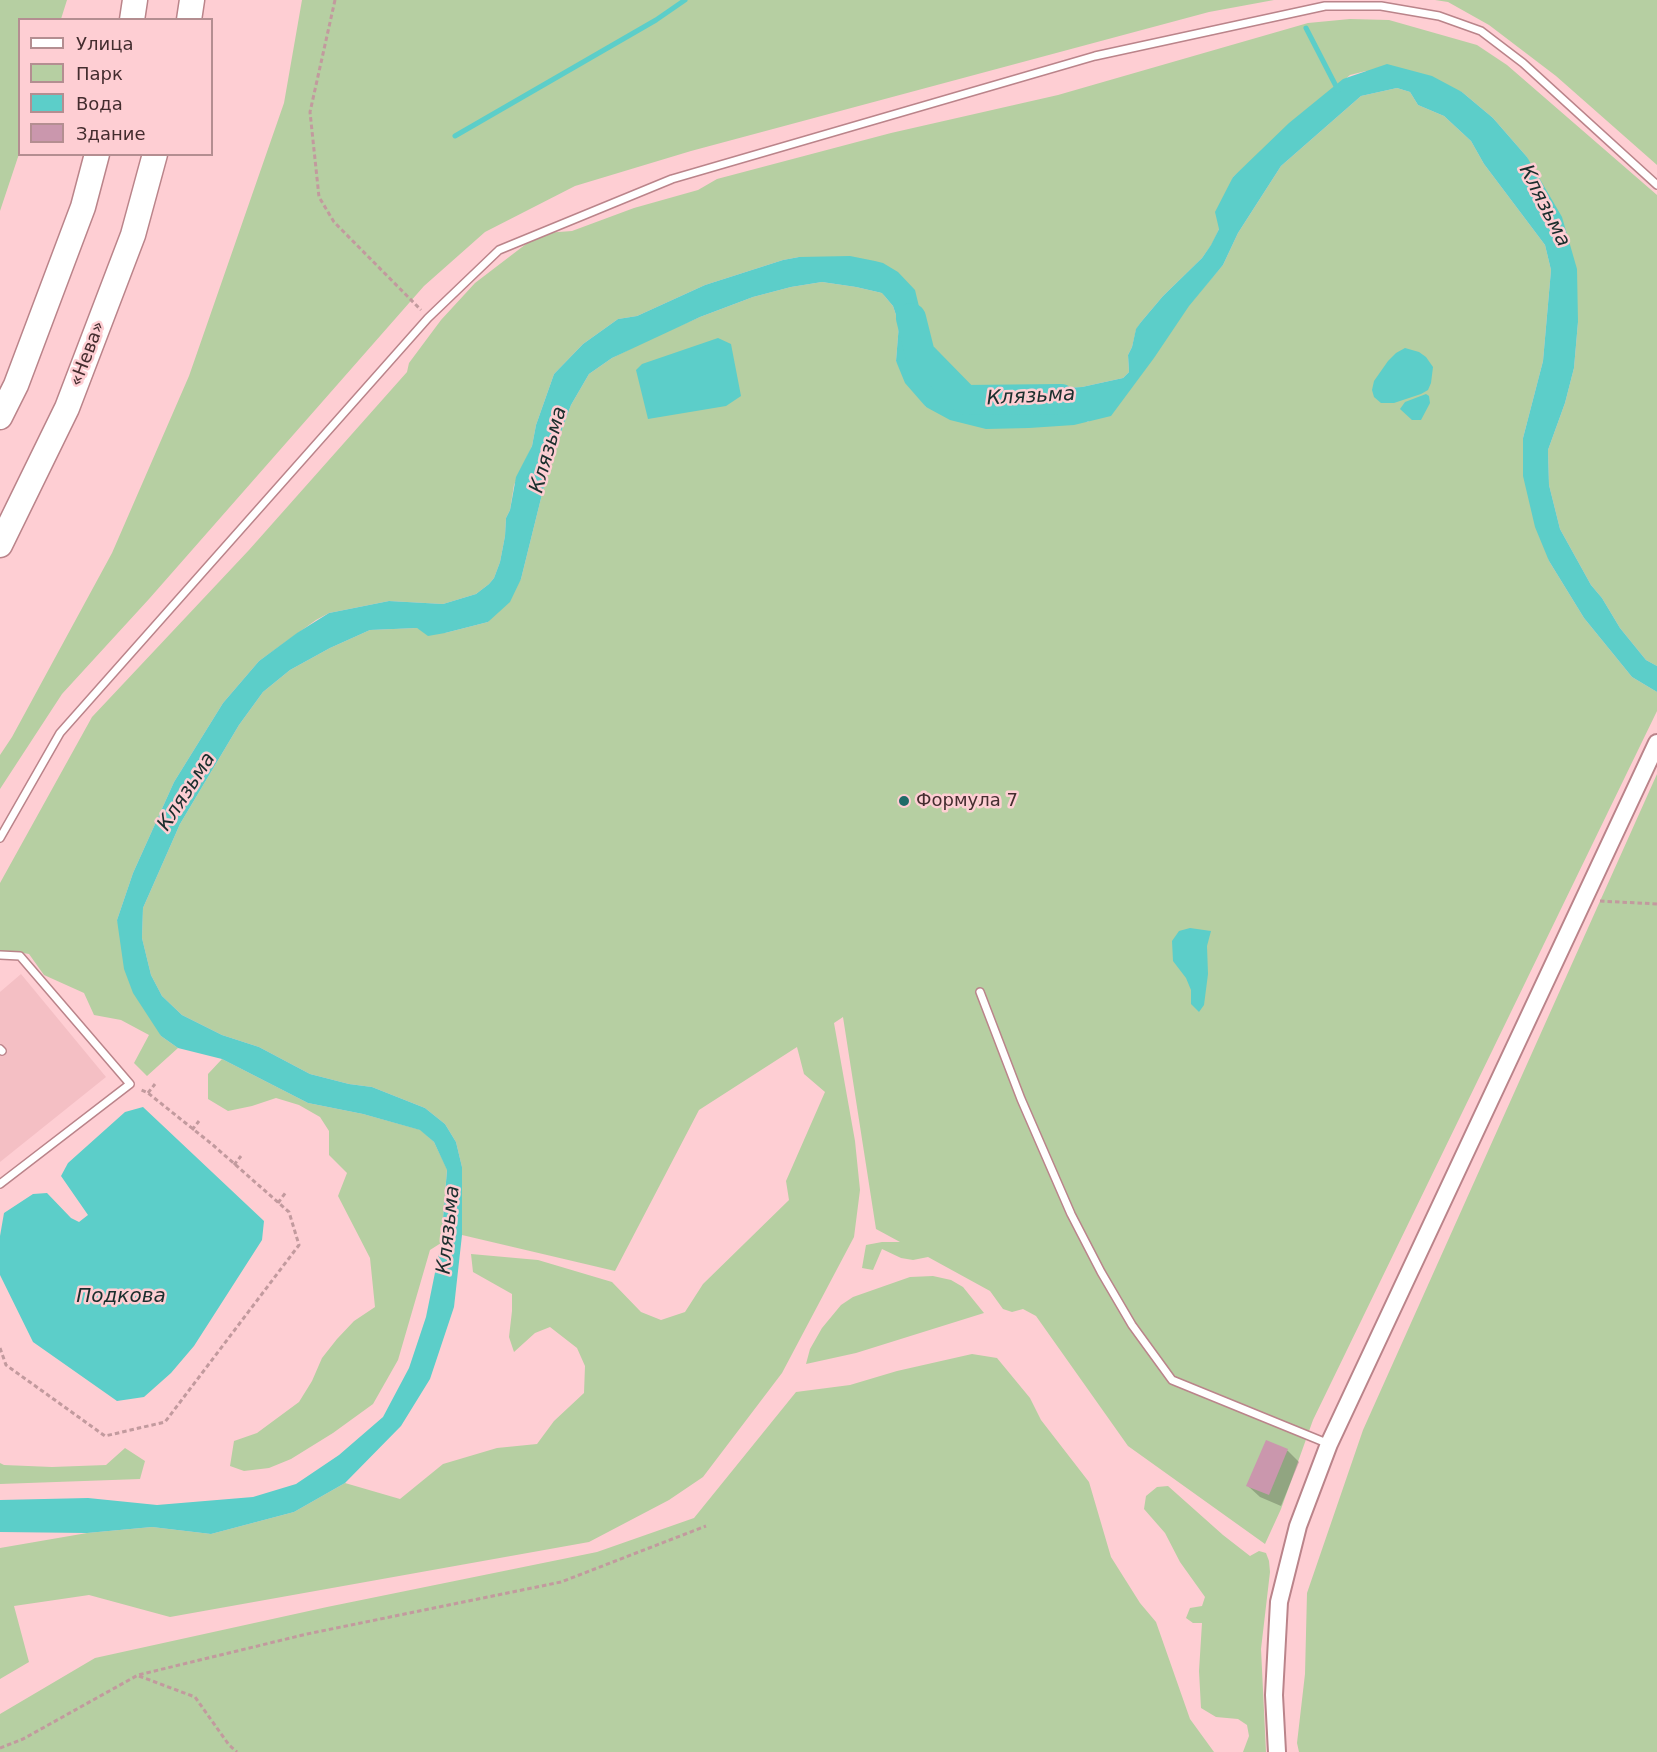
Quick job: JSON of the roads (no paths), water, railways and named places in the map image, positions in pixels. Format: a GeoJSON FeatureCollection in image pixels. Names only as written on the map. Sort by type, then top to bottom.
{"type":"FeatureCollection","features":[{"type":"Feature","properties":{"kind":"highway"},"geometry":{"type":"LineString","coordinates":[[132,18],[135,0]]}},
{"type":"Feature","properties":{"kind":"highway"},"geometry":{"type":"LineString","coordinates":[[189,18],[192,0]]}},
{"type":"Feature","properties":{"kind":"highway"},"geometry":{"type":"LineString","coordinates":[[0,417],[16,385],[83,207],[96,156]]}},
{"type":"Feature","properties":{"kind":"highway","name":"«Нева»"},"geometry":{"type":"LineString","coordinates":[[0,545],[67,408],[133,235],[154,156]]}},
{"type":"Feature","properties":{"kind":"street"},"geometry":{"type":"LineString","coordinates":[[1277,1752],[1274,1695],[1279,1602],[1298,1526],[1329,1444],[1657,743]]}},
{"type":"Feature","properties":{"kind":"lane"},"geometry":{"type":"LineString","coordinates":[[0,838],[60,733],[428,318],[499,250],[672,180],[1095,56],[1325,6],[1381,6],[1439,16],[1481,31],[1523,63],[1657,184]]}},
{"type":"Feature","properties":{"kind":"lane"},"geometry":{"type":"LineString","coordinates":[[0,955],[20,956],[130,1084],[0,1184]]}},
{"type":"Feature","properties":{"kind":"lane"},"geometry":{"type":"LineString","coordinates":[[980,992],[1021,1099],[1071,1214],[1132,1325],[1172,1380],[1329,1444]]}},
{"type":"Feature","properties":{"kind":"water"},"geometry":{"type":"Polygon","coordinates":[[[1387,64],[1432,76],[1462,92],[1493,118],[1527,157],[1562,217],[1577,269],[1578,322],[1574,368],[1565,403],[1548,450],[1549,485],[1560,529],[1591,585],[1602,598],[1620,628],[1646,660],[1657,666],[1657,692],[1632,677],[1584,618],[1549,561],[1535,527],[1523,476],[1523,438],[1543,361],[1551,270],[1545,245],[1484,164],[1471,141],[1444,116],[1418,105],[1410,92],[1397,88],[1361,96],[1281,166],[1238,233],[1223,265],[1189,306],[1111,416],[1074,425],[1029,428],[986,429],[950,420],[926,407],[905,383],[896,361],[899,324],[893,306],[882,293],[822,282],[753,297],[700,317],[612,358],[589,374],[571,405],[550,462],[521,579],[510,602],[488,622],[445,633],[428,636],[417,628],[370,630],[290,670],[263,692],[239,725],[180,824],[143,908],[142,938],[151,975],[162,996],[182,1015],[222,1035],[259,1047],[310,1074],[372,1087],[425,1108],[445,1124],[456,1142],[462,1167],[462,1235],[454,1307],[430,1379],[401,1426],[345,1483],[294,1512],[211,1534],[152,1527],[87,1533],[0,1532],[0,1500],[88,1498],[157,1505],[253,1497],[296,1484],[339,1455],[383,1417],[409,1368],[426,1317],[441,1243],[447,1170],[434,1142],[420,1130],[363,1114],[308,1103],[222,1059],[178,1048],[161,1036],[133,993],[124,969],[117,920],[133,873],[174,782],[223,703],[259,661],[329,613],[389,601],[443,604],[476,594],[489,584],[500,562],[506,518],[510,510],[516,477],[532,446],[536,425],[554,374],[583,344],[618,319],[637,316],[705,285],[799,257],[850,256],[875,261],[898,272],[915,290],[923,323],[921,351],[927,369],[940,382],[961,392],[984,401],[1011,403],[1049,389],[1082,387],[1123,378],[1129,372],[1128,355],[1136,329],[1163,296],[1202,258],[1211,245],[1219,229],[1215,212],[1233,177],[1289,123],[1343,79],[1387,64]]]}},
{"type":"Feature","properties":{"kind":"water"},"geometry":{"type":"Polygon","coordinates":[[[718,338],[731,344],[741,396],[726,406],[648,419],[636,370],[642,364],[718,338]]]}},
{"type":"Feature","properties":{"kind":"water"},"geometry":{"type":"Polygon","coordinates":[[[1405,348],[1419,352],[1433,367],[1428,390],[1394,403],[1381,403],[1374,397],[1372,390],[1374,381],[1388,361],[1405,348]]]}},
{"type":"Feature","properties":{"kind":"water"},"geometry":{"type":"Polygon","coordinates":[[[1426,394],[1429,396],[1430,403],[1421,420],[1412,420],[1400,409],[1405,402],[1426,394]]]}},
{"type":"Feature","properties":{"kind":"water"},"geometry":{"type":"Polygon","coordinates":[[[1190,928],[1211,931],[1207,946],[1208,974],[1204,1005],[1199,1012],[1191,1004],[1191,990],[1186,978],[1173,961],[1172,941],[1179,931],[1190,928]]]}},
{"type":"Feature","properties":{"kind":"water","name":"Подкова"},"geometry":{"type":"Polygon","coordinates":[[[143,1107],[264,1221],[262,1240],[194,1346],[171,1373],[144,1397],[117,1401],[33,1342],[0,1275],[0,1236],[4,1213],[33,1194],[47,1193],[71,1218],[79,1222],[88,1215],[61,1176],[68,1163],[125,1112],[143,1107]]]}},
{"type":"Feature","properties":{"kind":"waterway"},"geometry":{"type":"LineString","coordinates":[[455,136],[656,20],[685,0]]}},
{"type":"Feature","properties":{"kind":"waterway"},"geometry":{"type":"LineString","coordinates":[[1306,28],[1338,90]]}},
{"type":"Feature","properties":{"kind":"waterway","name":"Клязьма"},"geometry":{"type":"LineString","coordinates":[[911,318],[920,354],[965,400],[1061,399]]}},
{"type":"Feature","properties":{"kind":"place","name":"Формула 7"},"geometry":{"type":"Point","coordinates":[904,801]}}]}
